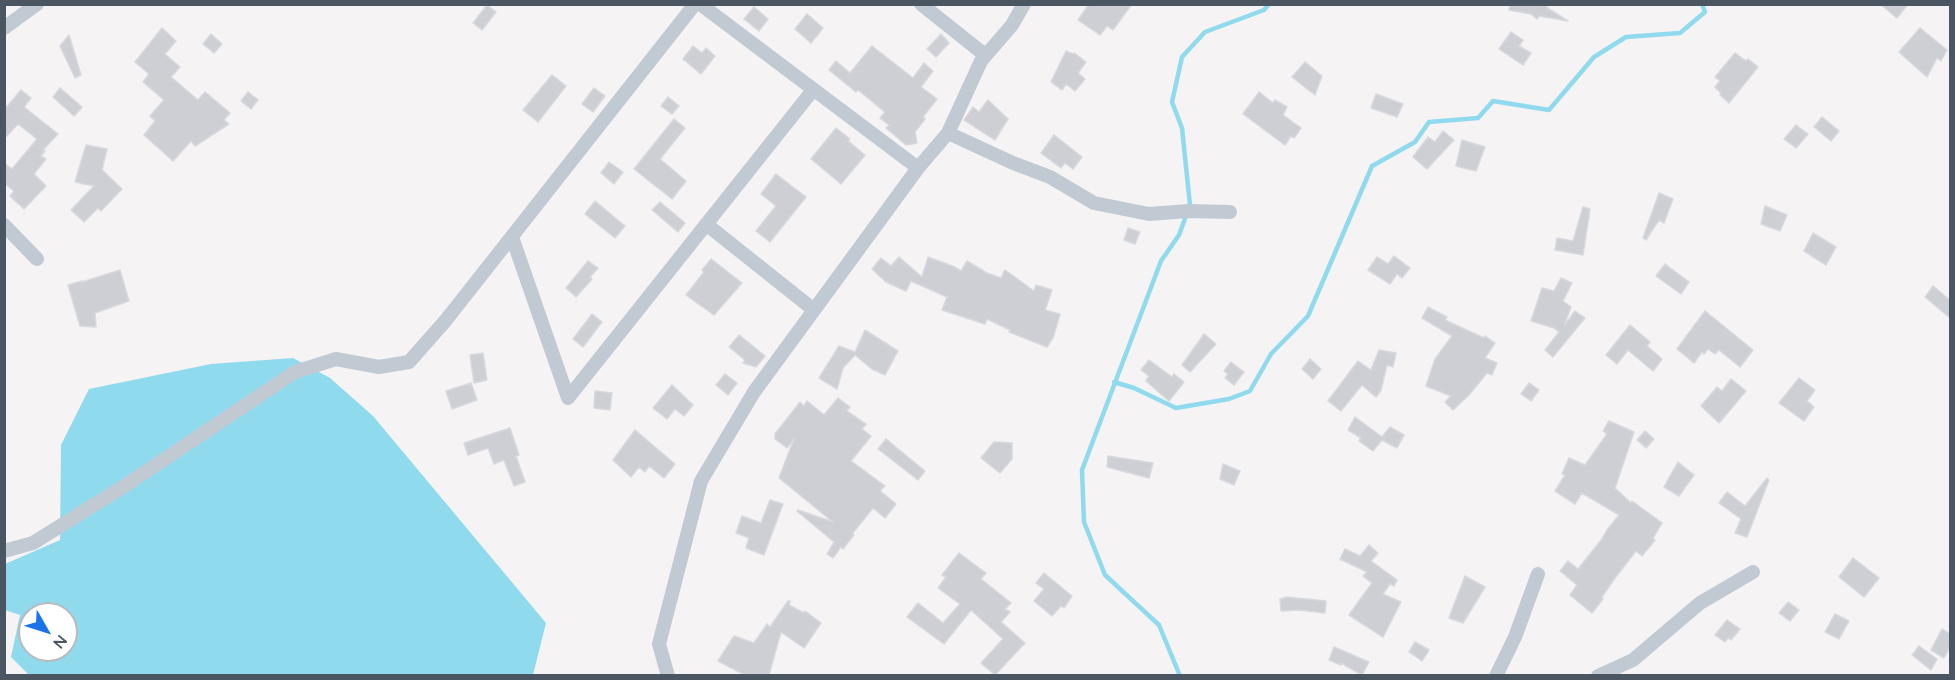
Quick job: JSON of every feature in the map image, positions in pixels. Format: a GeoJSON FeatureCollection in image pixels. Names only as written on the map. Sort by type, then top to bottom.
{"type":"FeatureCollection","features":[{"type":"Feature","properties":{"kind":"street"},"geometry":{"type":"LineString","coordinates":[[4,28],[37,4]]}},
{"type":"Feature","properties":{"kind":"street"},"geometry":{"type":"LineString","coordinates":[[4,551],[33,543],[126,486],[295,372],[336,359],[379,367],[408,362],[446,320],[695,4]]}},
{"type":"Feature","properties":{"kind":"street"},"geometry":{"type":"LineString","coordinates":[[700,4],[918,168]]}},
{"type":"Feature","properties":{"kind":"street"},"geometry":{"type":"LineString","coordinates":[[921,4],[985,55]]}},
{"type":"Feature","properties":{"kind":"street"},"geometry":{"type":"LineString","coordinates":[[668,675],[659,644],[701,481],[754,392],[918,168],[948,133],[985,55],[1012,25],[1024,4]]}},
{"type":"Feature","properties":{"kind":"street"},"geometry":{"type":"LineString","coordinates":[[512,237],[567,398],[813,90]]}},
{"type":"Feature","properties":{"kind":"street"},"geometry":{"type":"LineString","coordinates":[[948,133],[1013,163],[1050,177],[1094,203],[1149,214],[1188,211],[1230,212]]}},
{"type":"Feature","properties":{"kind":"street"},"geometry":{"type":"LineString","coordinates":[[706,224],[814,310]]}},
{"type":"Feature","properties":{"kind":"street"},"geometry":{"type":"LineString","coordinates":[[4,225],[38,259]]}},
{"type":"Feature","properties":{"kind":"street"},"geometry":{"type":"LineString","coordinates":[[1598,675],[1633,660],[1700,603],[1753,572]]}},
{"type":"Feature","properties":{"kind":"street"},"geometry":{"type":"LineString","coordinates":[[1496,675],[1515,637],[1538,574]]}},
{"type":"Feature","properties":{"kind":"water"},"geometry":{"type":"Polygon","coordinates":[[[293,358],[330,378],[373,416],[546,623],[533,675],[30,676],[11,657],[18,624],[18,662],[78,662],[78,602],[18,602],[18,614],[5,610],[5,564],[60,540],[61,445],[89,389],[211,364],[293,358]]]}},
{"type":"Feature","properties":{"kind":"building"},"geometry":{"type":"Polygon","coordinates":[[[1089,4],[1132,4],[1113,30],[1107,26],[1100,35],[1078,20],[1089,4]]]}},
{"type":"Feature","properties":{"kind":"building"},"geometry":{"type":"Polygon","coordinates":[[[1510,4],[1547,4],[1546,7],[1568,21],[1539,16],[1537,19],[1531,14],[1509,10],[1510,4]]]}},
{"type":"Feature","properties":{"kind":"building"},"geometry":{"type":"Polygon","coordinates":[[[1880,4],[1908,4],[1897,18],[1880,4]]]}},
{"type":"Feature","properties":{"kind":"building"},"geometry":{"type":"Polygon","coordinates":[[[487,5],[496,12],[482,30],[473,23],[487,5]]]}},
{"type":"Feature","properties":{"kind":"building"},"geometry":{"type":"Polygon","coordinates":[[[754,7],[768,19],[759,31],[744,19],[754,7]]]}},
{"type":"Feature","properties":{"kind":"building"},"geometry":{"type":"Polygon","coordinates":[[[807,14],[823,28],[811,43],[795,29],[807,14]]]}},
{"type":"Feature","properties":{"kind":"building"},"geometry":{"type":"Polygon","coordinates":[[[162,28],[176,41],[165,54],[180,67],[171,77],[198,100],[205,92],[230,113],[224,120],[229,124],[195,146],[191,141],[173,161],[144,135],[155,121],[150,116],[164,100],[143,82],[149,74],[135,62],[162,28]]]}},
{"type":"Feature","properties":{"kind":"building"},"geometry":{"type":"Polygon","coordinates":[[[1920,28],[1947,50],[1941,61],[1937,58],[1927,77],[1899,52],[1920,28]]]}},
{"type":"Feature","properties":{"kind":"building"},"geometry":{"type":"Polygon","coordinates":[[[1511,32],[1523,40],[1519,46],[1531,53],[1523,65],[1499,49],[1511,32]]]}},
{"type":"Feature","properties":{"kind":"building"},"geometry":{"type":"Polygon","coordinates":[[[211,34],[222,44],[214,53],[203,44],[211,34]]]}},
{"type":"Feature","properties":{"kind":"building"},"geometry":{"type":"Polygon","coordinates":[[[941,34],[949,43],[936,57],[927,49],[941,34]]]}},
{"type":"Feature","properties":{"kind":"building"},"geometry":{"type":"Polygon","coordinates":[[[69,35],[81,75],[75,78],[60,46],[69,35]]]}},
{"type":"Feature","properties":{"kind":"building"},"geometry":{"type":"Polygon","coordinates":[[[693,46],[702,53],[706,48],[715,56],[701,74],[683,59],[693,46]]]}},
{"type":"Feature","properties":{"kind":"building"},"geometry":{"type":"Polygon","coordinates":[[[872,46],[913,78],[924,63],[933,71],[921,87],[937,99],[915,132],[917,143],[906,145],[886,128],[889,125],[880,118],[885,112],[829,70],[836,61],[850,73],[872,46]]]}},
{"type":"Feature","properties":{"kind":"building"},"geometry":{"type":"Polygon","coordinates":[[[1066,51],[1074,53],[1086,62],[1078,73],[1085,79],[1075,91],[1066,84],[1062,90],[1051,82],[1066,51]]]}},
{"type":"Feature","properties":{"kind":"building"},"geometry":{"type":"Polygon","coordinates":[[[1735,53],[1758,67],[1729,103],[1715,87],[1720,81],[1715,77],[1735,53]]]}},
{"type":"Feature","properties":{"kind":"building"},"geometry":{"type":"Polygon","coordinates":[[[1305,62],[1322,76],[1315,95],[1292,77],[1305,62]]]}},
{"type":"Feature","properties":{"kind":"building"},"geometry":{"type":"Polygon","coordinates":[[[552,75],[566,86],[538,122],[523,110],[552,75]]]}},
{"type":"Feature","properties":{"kind":"building"},"geometry":{"type":"Polygon","coordinates":[[[60,88],[82,107],[74,116],[53,97],[60,88]]]}},
{"type":"Feature","properties":{"kind":"building"},"geometry":{"type":"Polygon","coordinates":[[[594,88],[605,96],[593,112],[582,104],[594,88]]]}},
{"type":"Feature","properties":{"kind":"building"},"geometry":{"type":"Polygon","coordinates":[[[21,90],[31,98],[24,107],[58,134],[43,150],[45,151],[41,156],[46,159],[34,174],[46,186],[24,209],[10,196],[14,191],[4,183],[4,163],[12,169],[37,139],[18,124],[4,139],[4,110],[21,90]]]}},
{"type":"Feature","properties":{"kind":"building"},"geometry":{"type":"Polygon","coordinates":[[[248,92],[258,100],[251,109],[241,101],[248,92]]]}},
{"type":"Feature","properties":{"kind":"building"},"geometry":{"type":"Polygon","coordinates":[[[1259,92],[1273,103],[1275,100],[1287,107],[1283,115],[1301,128],[1285,145],[1243,114],[1259,92]]]}},
{"type":"Feature","properties":{"kind":"building"},"geometry":{"type":"Polygon","coordinates":[[[1376,94],[1403,104],[1397,117],[1371,108],[1376,94]]]}},
{"type":"Feature","properties":{"kind":"building"},"geometry":{"type":"Polygon","coordinates":[[[668,97],[679,106],[672,114],[661,106],[668,97]]]}},
{"type":"Feature","properties":{"kind":"building"},"geometry":{"type":"Polygon","coordinates":[[[988,100],[1008,119],[995,140],[964,120],[973,107],[979,112],[988,100]]]}},
{"type":"Feature","properties":{"kind":"building"},"geometry":{"type":"Polygon","coordinates":[[[1822,117],[1839,131],[1831,141],[1814,127],[1822,117]]]}},
{"type":"Feature","properties":{"kind":"building"},"geometry":{"type":"Polygon","coordinates":[[[674,119],[685,128],[660,159],[686,181],[672,199],[634,169],[674,119]]]}},
{"type":"Feature","properties":{"kind":"building"},"geometry":{"type":"Polygon","coordinates":[[[1796,125],[1808,134],[1796,148],[1784,139],[1796,125]]]}},
{"type":"Feature","properties":{"kind":"building"},"geometry":{"type":"Polygon","coordinates":[[[836,128],[865,155],[841,184],[811,159],[836,128]]]}},
{"type":"Feature","properties":{"kind":"building"},"geometry":{"type":"Polygon","coordinates":[[[1443,131],[1454,140],[1427,169],[1413,157],[1428,137],[1435,142],[1443,131]]]}},
{"type":"Feature","properties":{"kind":"building"},"geometry":{"type":"Polygon","coordinates":[[[1054,135],[1082,157],[1073,169],[1065,163],[1061,168],[1041,153],[1054,135]]]}},
{"type":"Feature","properties":{"kind":"building"},"geometry":{"type":"Polygon","coordinates":[[[1462,140],[1485,147],[1476,171],[1456,166],[1462,140]]]}},
{"type":"Feature","properties":{"kind":"building"},"geometry":{"type":"Polygon","coordinates":[[[86,145],[107,149],[102,170],[122,189],[101,211],[98,208],[84,222],[71,210],[94,186],[75,182],[86,145]]]}},
{"type":"Feature","properties":{"kind":"building"},"geometry":{"type":"Polygon","coordinates":[[[609,162],[623,172],[614,184],[601,173],[609,162]]]}},
{"type":"Feature","properties":{"kind":"building"},"geometry":{"type":"Polygon","coordinates":[[[776,174],[806,197],[770,242],[756,231],[776,206],[761,194],[776,174]]]}},
{"type":"Feature","properties":{"kind":"building"},"geometry":{"type":"Polygon","coordinates":[[[1659,193],[1673,199],[1664,223],[1659,220],[1646,240],[1643,238],[1659,193]]]}},
{"type":"Feature","properties":{"kind":"building"},"geometry":{"type":"Polygon","coordinates":[[[595,201],[625,226],[615,238],[585,214],[595,201]]]}},
{"type":"Feature","properties":{"kind":"building"},"geometry":{"type":"Polygon","coordinates":[[[660,202],[685,223],[678,232],[652,210],[660,202]]]}},
{"type":"Feature","properties":{"kind":"building"},"geometry":{"type":"Polygon","coordinates":[[[1765,206],[1787,215],[1780,231],[1761,224],[1765,206]]]}},
{"type":"Feature","properties":{"kind":"building"},"geometry":{"type":"Polygon","coordinates":[[[1583,207],[1590,209],[1583,255],[1555,250],[1557,238],[1573,241],[1583,207]]]}},
{"type":"Feature","properties":{"kind":"building"},"geometry":{"type":"Polygon","coordinates":[[[1128,228],[1140,232],[1135,244],[1124,240],[1128,228]]]}},
{"type":"Feature","properties":{"kind":"building"},"geometry":{"type":"Polygon","coordinates":[[[1813,233],[1836,247],[1826,265],[1804,251],[1813,233]]]}},
{"type":"Feature","properties":{"kind":"building"},"geometry":{"type":"Polygon","coordinates":[[[1394,256],[1410,268],[1402,278],[1397,274],[1390,284],[1368,270],[1377,257],[1388,264],[1394,256]]]}},
{"type":"Feature","properties":{"kind":"building"},"geometry":{"type":"Polygon","coordinates":[[[899,257],[922,277],[928,257],[961,271],[967,261],[1001,278],[1005,270],[1034,291],[1036,285],[1052,290],[1045,310],[1060,314],[1053,338],[1047,347],[1009,332],[1010,330],[987,319],[985,324],[942,310],[947,297],[911,281],[906,291],[886,282],[872,269],[881,258],[891,266],[899,257]]]}},
{"type":"Feature","properties":{"kind":"building"},"geometry":{"type":"Polygon","coordinates":[[[711,259],[742,283],[714,315],[686,295],[711,259]]]}},
{"type":"Feature","properties":{"kind":"building"},"geometry":{"type":"Polygon","coordinates":[[[588,261],[598,268],[590,277],[592,279],[576,297],[566,288],[588,261]]]}},
{"type":"Feature","properties":{"kind":"building"},"geometry":{"type":"Polygon","coordinates":[[[1665,264],[1689,282],[1681,294],[1656,276],[1665,264]]]}},
{"type":"Feature","properties":{"kind":"building"},"geometry":{"type":"Polygon","coordinates":[[[120,270],[129,301],[95,313],[96,327],[80,326],[68,285],[120,270]]]}},
{"type":"Feature","properties":{"kind":"building"},"geometry":{"type":"Polygon","coordinates":[[[1561,278],[1572,283],[1563,301],[1571,307],[1564,326],[1575,311],[1585,318],[1553,357],[1545,350],[1559,332],[1554,328],[1531,321],[1542,288],[1554,291],[1561,278]]]}},
{"type":"Feature","properties":{"kind":"building"},"geometry":{"type":"Polygon","coordinates":[[[1933,286],[1950,300],[1950,318],[1925,297],[1933,286]]]}},
{"type":"Feature","properties":{"kind":"building"},"geometry":{"type":"Polygon","coordinates":[[[1428,307],[1447,317],[1445,320],[1484,338],[1485,336],[1495,343],[1485,358],[1497,363],[1492,375],[1487,373],[1453,410],[1445,402],[1451,396],[1426,386],[1435,359],[1452,336],[1422,318],[1428,307]]]}},
{"type":"Feature","properties":{"kind":"building"},"geometry":{"type":"Polygon","coordinates":[[[1705,311],[1753,350],[1740,367],[1719,350],[1715,354],[1708,349],[1704,354],[1702,352],[1694,363],[1677,349],[1705,311]]]}},
{"type":"Feature","properties":{"kind":"building"},"geometry":{"type":"Polygon","coordinates":[[[592,314],[602,322],[583,347],[573,339],[592,314]]]}},
{"type":"Feature","properties":{"kind":"building"},"geometry":{"type":"Polygon","coordinates":[[[1630,325],[1650,342],[1647,346],[1662,359],[1653,371],[1628,350],[1617,364],[1606,355],[1630,325]]]}},
{"type":"Feature","properties":{"kind":"building"},"geometry":{"type":"Polygon","coordinates":[[[865,330],[898,351],[885,375],[872,369],[855,355],[843,368],[837,389],[819,378],[839,346],[855,352],[865,330]]]}},
{"type":"Feature","properties":{"kind":"building"},"geometry":{"type":"Polygon","coordinates":[[[1204,334],[1216,344],[1190,372],[1182,365],[1204,334]]]}},
{"type":"Feature","properties":{"kind":"building"},"geometry":{"type":"Polygon","coordinates":[[[739,335],[765,356],[756,367],[743,363],[745,360],[729,347],[739,335]]]}},
{"type":"Feature","properties":{"kind":"building"},"geometry":{"type":"Polygon","coordinates":[[[1379,350],[1396,353],[1393,367],[1387,365],[1381,390],[1376,397],[1362,385],[1341,411],[1328,401],[1358,361],[1371,370],[1379,350]]]}},
{"type":"Feature","properties":{"kind":"building"},"geometry":{"type":"Polygon","coordinates":[[[483,353],[487,380],[474,383],[470,355],[483,353]]]}},
{"type":"Feature","properties":{"kind":"building"},"geometry":{"type":"Polygon","coordinates":[[[1310,359],[1321,369],[1313,379],[1302,369],[1310,359]]]}},
{"type":"Feature","properties":{"kind":"building"},"geometry":{"type":"Polygon","coordinates":[[[1149,360],[1172,377],[1174,374],[1184,382],[1169,401],[1146,381],[1149,376],[1141,370],[1149,360]]]}},
{"type":"Feature","properties":{"kind":"building"},"geometry":{"type":"Polygon","coordinates":[[[1231,362],[1244,372],[1234,385],[1225,378],[1228,374],[1224,371],[1231,362]]]}},
{"type":"Feature","properties":{"kind":"building"},"geometry":{"type":"Polygon","coordinates":[[[725,374],[737,383],[728,395],[716,385],[725,374]]]}},
{"type":"Feature","properties":{"kind":"building"},"geometry":{"type":"Polygon","coordinates":[[[1799,378],[1815,390],[1807,401],[1814,407],[1804,421],[1779,403],[1799,378]]]}},
{"type":"Feature","properties":{"kind":"building"},"geometry":{"type":"Polygon","coordinates":[[[1731,379],[1746,391],[1719,423],[1701,406],[1717,387],[1722,391],[1731,379]]]}},
{"type":"Feature","properties":{"kind":"building"},"geometry":{"type":"Polygon","coordinates":[[[471,383],[477,400],[452,409],[446,391],[471,383]]]}},
{"type":"Feature","properties":{"kind":"building"},"geometry":{"type":"Polygon","coordinates":[[[1529,383],[1539,390],[1531,401],[1521,394],[1529,383]]]}},
{"type":"Feature","properties":{"kind":"building"},"geometry":{"type":"Polygon","coordinates":[[[672,385],[693,405],[684,416],[675,409],[667,419],[653,408],[672,385]]]}},
{"type":"Feature","properties":{"kind":"building"},"geometry":{"type":"Polygon","coordinates":[[[595,391],[612,393],[610,410],[594,408],[595,391]]]}},
{"type":"Feature","properties":{"kind":"building"},"geometry":{"type":"Polygon","coordinates":[[[838,398],[850,407],[847,411],[866,424],[862,429],[871,436],[851,461],[885,486],[880,491],[896,504],[885,518],[873,508],[843,549],[841,547],[833,558],[827,554],[834,542],[797,511],[833,522],[779,478],[794,439],[787,448],[775,439],[775,434],[800,402],[804,406],[807,401],[824,415],[838,398]]]}},
{"type":"Feature","properties":{"kind":"building"},"geometry":{"type":"Polygon","coordinates":[[[1355,417],[1382,437],[1390,427],[1404,435],[1397,448],[1382,440],[1373,451],[1359,441],[1361,438],[1348,430],[1355,417]]]}},
{"type":"Feature","properties":{"kind":"building"},"geometry":{"type":"Polygon","coordinates":[[[1609,421],[1634,432],[1615,488],[1631,503],[1632,501],[1662,523],[1653,538],[1655,540],[1642,556],[1636,551],[1592,613],[1570,595],[1577,585],[1560,571],[1568,561],[1578,569],[1619,515],[1582,493],[1575,504],[1555,491],[1565,475],[1562,474],[1569,458],[1585,465],[1607,434],[1603,431],[1609,421]]]}},
{"type":"Feature","properties":{"kind":"building"},"geometry":{"type":"Polygon","coordinates":[[[510,428],[525,482],[514,486],[504,460],[494,464],[488,448],[468,455],[464,443],[510,428]]]}},
{"type":"Feature","properties":{"kind":"building"},"geometry":{"type":"Polygon","coordinates":[[[635,430],[675,464],[664,478],[649,466],[645,472],[639,467],[631,477],[613,460],[635,430]]]}},
{"type":"Feature","properties":{"kind":"building"},"geometry":{"type":"Polygon","coordinates":[[[1645,431],[1654,439],[1646,448],[1637,440],[1645,431]]]}},
{"type":"Feature","properties":{"kind":"building"},"geometry":{"type":"Polygon","coordinates":[[[886,439],[925,471],[918,480],[878,449],[886,439]]]}},
{"type":"Feature","properties":{"kind":"building"},"geometry":{"type":"Polygon","coordinates":[[[994,442],[1012,443],[1012,459],[1000,473],[981,458],[994,442]]]}},
{"type":"Feature","properties":{"kind":"building"},"geometry":{"type":"Polygon","coordinates":[[[1108,456],[1153,463],[1149,478],[1107,467],[1108,456]]]}},
{"type":"Feature","properties":{"kind":"building"},"geometry":{"type":"Polygon","coordinates":[[[1678,462],[1694,475],[1679,496],[1664,487],[1678,462]]]}},
{"type":"Feature","properties":{"kind":"building"},"geometry":{"type":"Polygon","coordinates":[[[1223,464],[1240,471],[1234,485],[1220,479],[1223,464]]]}},
{"type":"Feature","properties":{"kind":"building"},"geometry":{"type":"Polygon","coordinates":[[[1767,478],[1769,480],[1747,537],[1735,533],[1741,519],[1719,503],[1727,492],[1745,506],[1767,478]]]}},
{"type":"Feature","properties":{"kind":"building"},"geometry":{"type":"Polygon","coordinates":[[[770,500],[783,504],[764,555],[746,548],[749,538],[736,533],[742,516],[761,523],[770,500]]]}},
{"type":"Feature","properties":{"kind":"building"},"geometry":{"type":"Polygon","coordinates":[[[1369,545],[1378,553],[1371,561],[1397,580],[1394,586],[1390,584],[1383,594],[1401,602],[1383,637],[1349,615],[1372,583],[1363,576],[1367,572],[1340,559],[1345,549],[1360,556],[1369,545]]]}},
{"type":"Feature","properties":{"kind":"building"},"geometry":{"type":"Polygon","coordinates":[[[959,553],[986,573],[981,579],[1011,603],[1005,609],[1010,612],[1001,622],[1025,643],[995,675],[981,663],[1003,639],[971,610],[944,644],[907,617],[918,603],[943,623],[960,604],[938,588],[946,577],[942,575],[959,553]]]}},
{"type":"Feature","properties":{"kind":"building"},"geometry":{"type":"Polygon","coordinates":[[[1853,558],[1879,578],[1864,597],[1839,577],[1853,558]]]}},
{"type":"Feature","properties":{"kind":"building"},"geometry":{"type":"Polygon","coordinates":[[[1044,573],[1072,596],[1064,608],[1061,606],[1052,616],[1034,601],[1044,589],[1036,583],[1044,573]]]}},
{"type":"Feature","properties":{"kind":"building"},"geometry":{"type":"Polygon","coordinates":[[[1465,576],[1485,587],[1463,623],[1449,618],[1465,576]]]}},
{"type":"Feature","properties":{"kind":"building"},"geometry":{"type":"Polygon","coordinates":[[[1287,597],[1326,601],[1325,613],[1299,610],[1281,611],[1280,599],[1287,597]]]}},
{"type":"Feature","properties":{"kind":"building"},"geometry":{"type":"Polygon","coordinates":[[[790,601],[789,605],[804,613],[805,611],[821,623],[804,648],[781,632],[769,675],[745,675],[718,661],[734,636],[754,643],[767,624],[770,627],[790,601]]]}},
{"type":"Feature","properties":{"kind":"building"},"geometry":{"type":"Polygon","coordinates":[[[1788,602],[1799,610],[1790,621],[1779,613],[1788,602]]]}},
{"type":"Feature","properties":{"kind":"building"},"geometry":{"type":"Polygon","coordinates":[[[1835,614],[1849,621],[1839,639],[1825,632],[1835,614]]]}},
{"type":"Feature","properties":{"kind":"building"},"geometry":{"type":"Polygon","coordinates":[[[1727,620],[1740,629],[1731,640],[1728,638],[1725,642],[1715,635],[1727,620]]]}},
{"type":"Feature","properties":{"kind":"building"},"geometry":{"type":"Polygon","coordinates":[[[1942,629],[1950,634],[1950,647],[1944,658],[1931,650],[1942,629]]]}},
{"type":"Feature","properties":{"kind":"building"},"geometry":{"type":"Polygon","coordinates":[[[1415,642],[1429,650],[1422,661],[1409,652],[1415,642]]]}},
{"type":"Feature","properties":{"kind":"building"},"geometry":{"type":"Polygon","coordinates":[[[1919,646],[1937,659],[1931,670],[1912,655],[1919,646]]]}},
{"type":"Feature","properties":{"kind":"building"},"geometry":{"type":"Polygon","coordinates":[[[1334,647],[1369,662],[1362,675],[1341,663],[1341,665],[1329,660],[1334,647]]]}},
{"type":"Feature","properties":{"kind":"waterway"},"geometry":{"type":"LineString","coordinates":[[1180,676],[1159,625],[1105,575],[1084,522],[1082,470],[1161,261],[1179,235],[1190,205],[1182,128],[1172,102],[1182,57],[1205,32],[1264,10],[1269,4]]}},
{"type":"Feature","properties":{"kind":"waterway"},"geometry":{"type":"LineString","coordinates":[[1114,382],[1134,388],[1176,408],[1229,399],[1250,391],[1271,354],[1308,316],[1372,166],[1415,142],[1429,122],[1478,118],[1493,101],[1549,110],[1594,57],[1626,37],[1680,33],[1705,12],[1702,4]]}}]}
